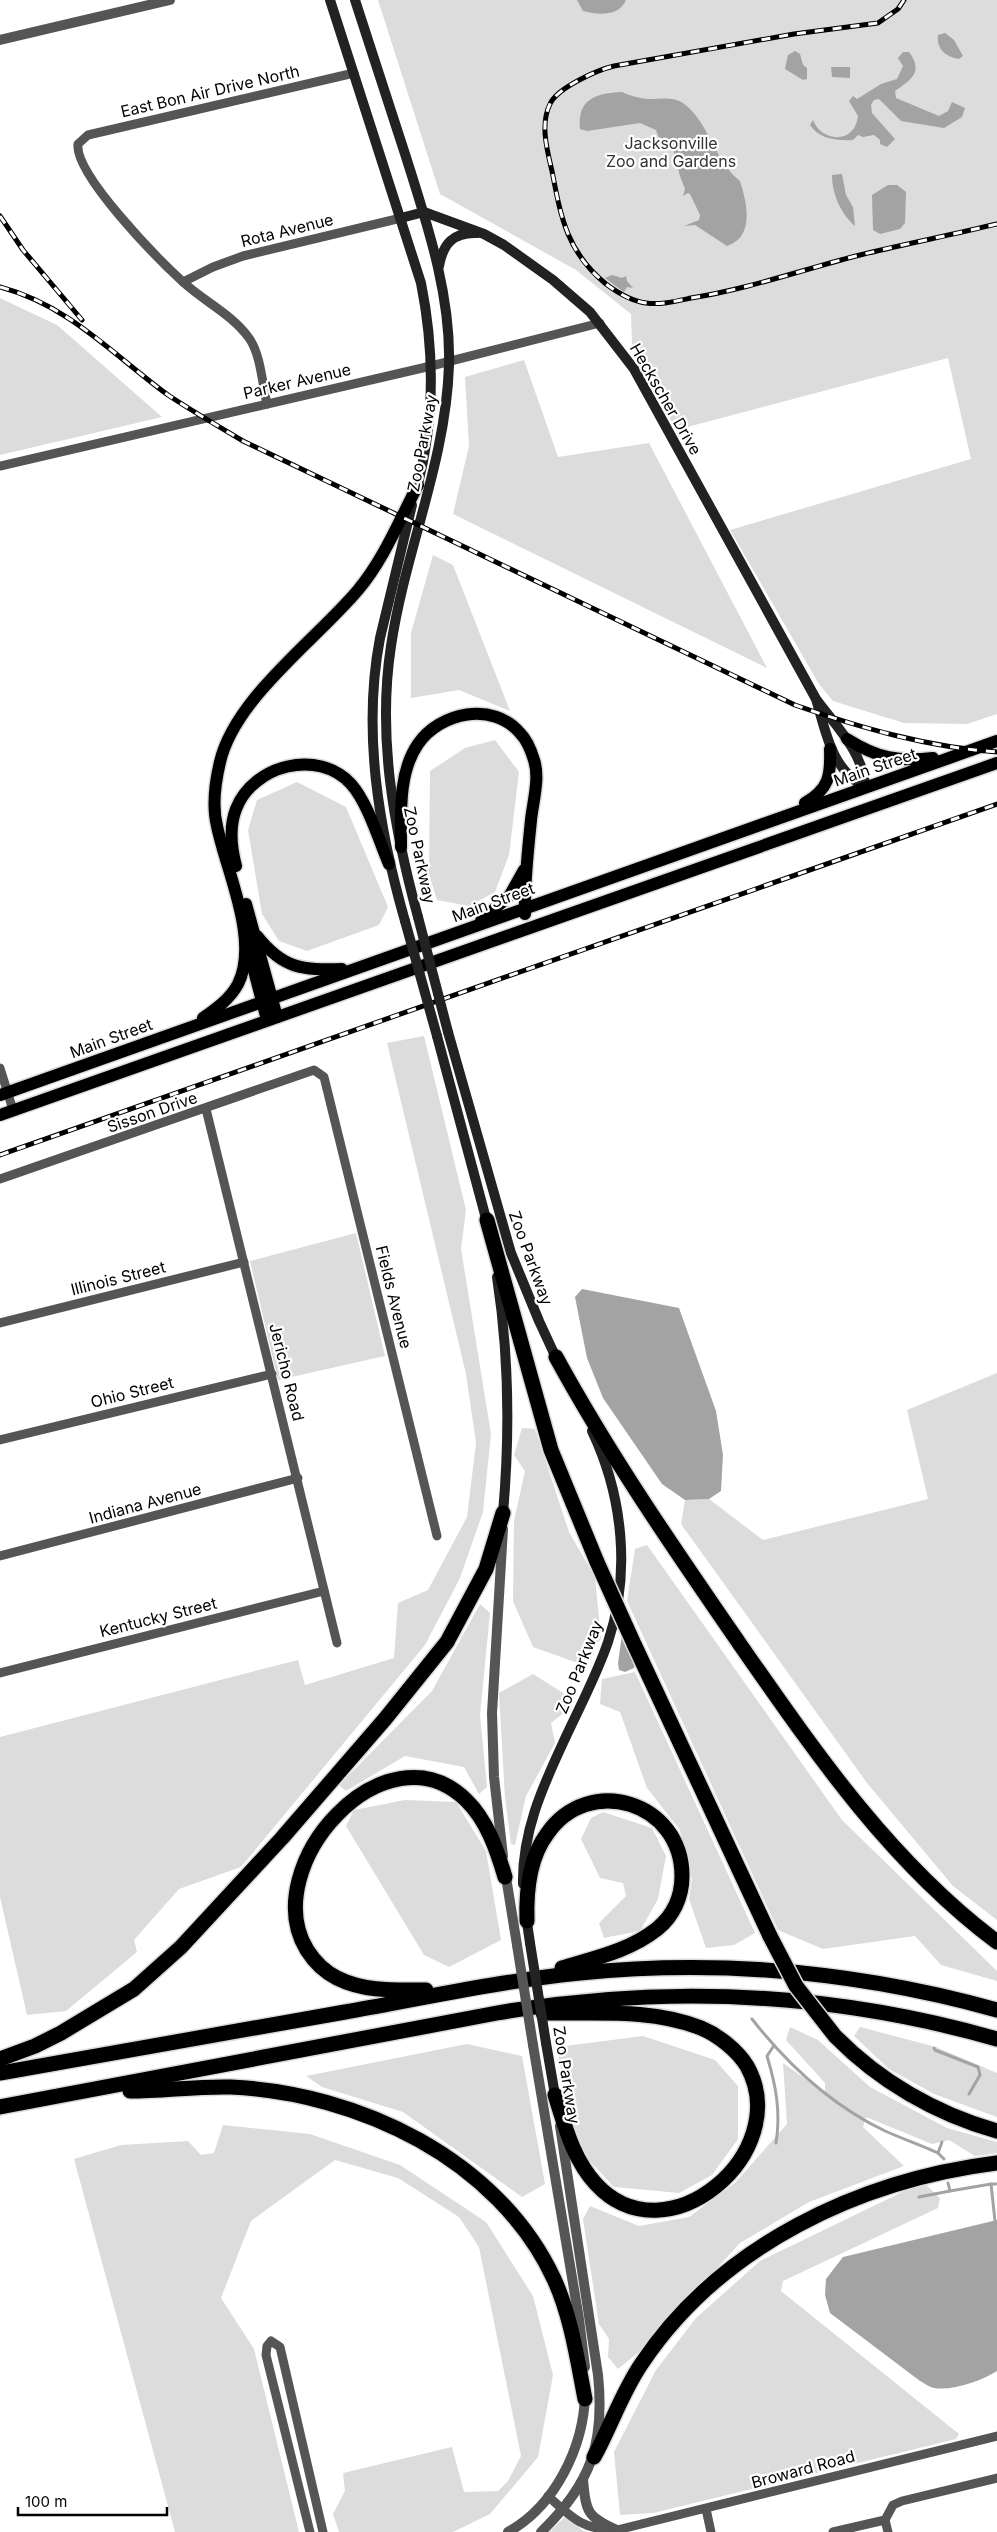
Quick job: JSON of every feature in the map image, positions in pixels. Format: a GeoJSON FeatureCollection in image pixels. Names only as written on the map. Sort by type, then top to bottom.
{"type":"FeatureCollection","features":[{"type":"Feature","properties":{"kind":"highway"},"geometry":{"type":"LineString","coordinates":[[487,1220],[551,1450],[597,1562],[634,1644],[770,1936],[796,1986],[835,2036],[868,2066],[893,2084],[923,2101],[997,2131]]}},
{"type":"Feature","properties":{"kind":"highway"},"geometry":{"type":"LineString","coordinates":[[556,1356],[593,1423],[699,1586],[787,1712],[853,1800],[901,1857],[955,1909],[997,1942]]}},
{"type":"Feature","properties":{"kind":"highway"},"geometry":{"type":"LineString","coordinates":[[0,2059],[35,2046],[134,1989],[182,1947],[276,1845],[385,1719],[447,1642],[465,1612],[486,1569],[503,1513]]}},
{"type":"Feature","properties":{"kind":"highway"},"geometry":{"type":"LineString","coordinates":[[472,1990],[375,1990],[356,1986],[331,1975],[310,1954],[298,1932],[294,1904],[302,1870],[319,1837],[343,1809],[358,1797],[382,1784],[408,1777],[438,1782],[466,1800],[484,1825],[505,1877]]}},
{"type":"Feature","properties":{"kind":"highway"},"geometry":{"type":"LineString","coordinates":[[520,1981],[618,1951],[637,1943],[658,1928],[668,1918],[677,1902],[682,1886],[679,1855],[673,1838],[656,1817],[631,1803],[601,1801],[574,1810],[551,1828],[538,1849],[529,1882],[527,1922]]}},
{"type":"Feature","properties":{"kind":"highway"},"geometry":{"type":"LineString","coordinates":[[0,2073],[520,1981],[634,1968],[763,1969],[880,1983],[997,2010]]}},
{"type":"Feature","properties":{"kind":"highway"},"geometry":{"type":"LineString","coordinates":[[0,2107],[496,2013],[569,2002],[623,1997],[678,1995],[750,1996],[803,2000],[875,2010],[997,2039]]}},
{"type":"Feature","properties":{"kind":"highway"},"geometry":{"type":"LineString","coordinates":[[496,2013],[644,2015],[702,2028],[726,2043],[744,2062],[756,2088],[758,2114],[756,2127],[744,2155],[717,2184],[679,2207],[656,2211],[643,2210],[628,2207],[604,2192],[584,2169],[574,2153],[555,2095]]}},
{"type":"Feature","properties":{"kind":"highway"},"geometry":{"type":"LineString","coordinates":[[90,2091],[231,2087],[295,2095],[363,2115],[409,2135],[443,2155],[478,2180],[508,2209],[544,2260],[565,2306],[584,2399]]}},
{"type":"Feature","properties":{"kind":"highway"},"geometry":{"type":"LineString","coordinates":[[594,2457],[629,2383],[659,2339],[694,2300],[746,2257],[815,2216],[880,2189],[937,2172],[997,2163]]}},
{"type":"Feature","properties":{"kind":"main road","name":"Zoo Parkway"},"geometry":{"type":"LineString","coordinates":[[330,0],[401,218],[421,284],[426,309],[431,366],[430,422],[418,485],[394,573],[376,659],[373,713],[374,754],[389,864],[487,1220],[501,1303],[507,1382],[507,1469],[503,1513]]}},
{"type":"Feature","properties":{"kind":"main road","name":"Zoo Parkway"},"geometry":{"type":"LineString","coordinates":[[355,0],[424,212],[438,272],[447,326],[449,362],[444,426],[402,594],[391,645],[387,677],[388,759],[401,848],[448,1032],[500,1220],[524,1287],[597,1442],[612,1486],[620,1532],[621,1578],[607,1644],[544,1783],[530,1826],[523,1876],[530,1943],[555,2095]]}},
{"type":"Feature","properties":{"kind":"main road"},"geometry":{"type":"LineString","coordinates":[[401,218],[424,212]]}},
{"type":"Feature","properties":{"kind":"main road","name":"Heckscher Drive"},"geometry":{"type":"LineString","coordinates":[[424,212],[484,234],[527,260],[554,280],[590,312],[600,324],[634,369],[816,699],[847,739],[861,767],[865,787]]}},
{"type":"Feature","properties":{"kind":"main road"},"geometry":{"type":"LineString","coordinates":[[438,272],[442,251],[448,241],[469,233],[484,234]]}},
{"type":"Feature","properties":{"kind":"main road"},"geometry":{"type":"LineString","coordinates":[[272,1019],[248,929],[216,825],[215,792],[220,762],[225,746],[251,702],[358,590],[381,557],[418,485]]}},
{"type":"Feature","properties":{"kind":"main road","name":"Heckscher Drive"},"geometry":{"type":"LineString","coordinates":[[816,699],[830,749],[853,781],[865,787]]}},
{"type":"Feature","properties":{"kind":"main road"},"geometry":{"type":"LineString","coordinates":[[401,848],[404,781],[418,744],[436,726],[481,713],[492,715],[513,726],[527,743],[535,761],[536,780],[526,866],[526,928]]}},
{"type":"Feature","properties":{"kind":"main road"},"geometry":{"type":"LineString","coordinates":[[847,739],[866,751],[902,761],[958,755]]}},
{"type":"Feature","properties":{"kind":"main road","name":"Main Street"},"geometry":{"type":"LineString","coordinates":[[4,1093],[997,741]]}},
{"type":"Feature","properties":{"kind":"main road"},"geometry":{"type":"LineString","coordinates":[[784,816],[819,795],[830,776],[830,749]]}},
{"type":"Feature","properties":{"kind":"main road"},"geometry":{"type":"LineString","coordinates":[[0,1115],[997,763]]}},
{"type":"Feature","properties":{"kind":"main road"},"geometry":{"type":"LineString","coordinates":[[187,1028],[214,1011],[239,982],[245,956],[248,929],[231,841],[233,819],[247,791],[276,769],[294,765],[316,766],[334,772],[351,784],[362,801],[389,864]]}},
{"type":"Feature","properties":{"kind":"main road"},"geometry":{"type":"LineString","coordinates":[[847,815],[865,787],[884,794],[902,796]]}},
{"type":"Feature","properties":{"kind":"main road"},"geometry":{"type":"LineString","coordinates":[[476,926],[510,894],[526,866]]}},
{"type":"Feature","properties":{"kind":"main road"},"geometry":{"type":"LineString","coordinates":[[248,929],[270,952],[290,965],[322,970],[354,969]]}},
{"type":"Feature","properties":{"kind":"street"},"geometry":{"type":"LineString","coordinates":[[0,40],[170,0]]}},
{"type":"Feature","properties":{"kind":"street","name":"East Bon Air Drive North"},"geometry":{"type":"LineString","coordinates":[[183,282],[140,240],[88,175],[80,162],[78,144],[88,135],[354,73]]}},
{"type":"Feature","properties":{"kind":"street","name":"Rota Avenue"},"geometry":{"type":"LineString","coordinates":[[183,282],[243,256],[401,218]]}},
{"type":"Feature","properties":{"kind":"street"},"geometry":{"type":"LineString","coordinates":[[183,282],[242,328],[250,340],[267,404]]}},
{"type":"Feature","properties":{"kind":"street","name":"Parker Avenue"},"geometry":{"type":"LineString","coordinates":[[0,466],[449,362],[600,324]]}},
{"type":"Feature","properties":{"kind":"street"},"geometry":{"type":"LineString","coordinates":[[0,1068],[4,1093],[12,1110]]}},
{"type":"Feature","properties":{"kind":"street","name":"Sisson Drive"},"geometry":{"type":"LineString","coordinates":[[0,1179],[314,1070]]}},
{"type":"Feature","properties":{"kind":"street","name":"Fields Avenue"},"geometry":{"type":"LineString","coordinates":[[314,1070],[324,1077],[437,1536]]}},
{"type":"Feature","properties":{"kind":"street","name":"Jericho Road"},"geometry":{"type":"LineString","coordinates":[[206,1109],[337,1643]]}},
{"type":"Feature","properties":{"kind":"street","name":"Illinois Street"},"geometry":{"type":"LineString","coordinates":[[0,1323],[244,1262]]}},
{"type":"Feature","properties":{"kind":"street","name":"Ohio Street"},"geometry":{"type":"LineString","coordinates":[[0,1440],[272,1374]]}},
{"type":"Feature","properties":{"kind":"street","name":"Indiana Avenue"},"geometry":{"type":"LineString","coordinates":[[0,1556],[298,1478]]}},
{"type":"Feature","properties":{"kind":"street","name":"Zoo Parkway"},"geometry":{"type":"LineString","coordinates":[[503,1513],[492,1731],[494,1777],[505,1877],[584,2355],[584,2399],[574,2446],[558,2482],[548,2496]]}},
{"type":"Feature","properties":{"kind":"street","name":"Kentucky Street"},"geometry":{"type":"LineString","coordinates":[[0,1673],[324,1591]]}},
{"type":"Feature","properties":{"kind":"street","name":"Zoo Parkway"},"geometry":{"type":"LineString","coordinates":[[555,2095],[598,2375],[600,2414],[594,2457],[583,2480],[563,2509]]}},
{"type":"Feature","properties":{"kind":"street"},"geometry":{"type":"LineString","coordinates":[[310,2532],[266,2355],[267,2346],[271,2342],[280,2347],[323,2532]]}},
{"type":"Feature","properties":{"kind":"street","name":"Broward Road"},"geometry":{"type":"LineString","coordinates":[[548,2496],[588,2528],[614,2531],[997,2436]]}},
{"type":"Feature","properties":{"kind":"street"},"geometry":{"type":"LineString","coordinates":[[833,2532],[884,2520],[893,2505],[902,2501],[997,2478]]}},
{"type":"Feature","properties":{"kind":"street"},"geometry":{"type":"LineString","coordinates":[[583,2480],[585,2503],[591,2516],[614,2531]]}},
{"type":"Feature","properties":{"kind":"street"},"geometry":{"type":"LineString","coordinates":[[508,2532],[527,2519],[548,2496]]}},
{"type":"Feature","properties":{"kind":"street"},"geometry":{"type":"LineString","coordinates":[[541,2532],[563,2509]]}},
{"type":"Feature","properties":{"kind":"street"},"geometry":{"type":"LineString","coordinates":[[706,2509],[711,2532]]}},
{"type":"Feature","properties":{"kind":"street"},"geometry":{"type":"LineString","coordinates":[[884,2520],[888,2532]]}},
{"type":"Feature","properties":{"kind":"green space","name":"Jacksonville Zoo and Gardens"},"geometry":{"type":"Polygon","coordinates":[[[378,0],[997,0],[997,714],[967,724],[904,723],[833,701],[819,684],[730,530],[971,459],[948,358],[676,430],[632,344],[631,314],[576,270],[440,194],[378,0]]]}},
{"type":"Feature","properties":{"kind":"green space"},"geometry":{"type":"Polygon","coordinates":[[[0,298],[57,325],[162,417],[0,455],[0,298]]]}},
{"type":"Feature","properties":{"kind":"green space"},"geometry":{"type":"Polygon","coordinates":[[[524,360],[558,457],[649,443],[767,668],[453,514],[469,446],[465,377],[524,360]]]}},
{"type":"Feature","properties":{"kind":"green space"},"geometry":{"type":"Polygon","coordinates":[[[433,555],[453,565],[510,711],[459,690],[411,698],[411,633],[433,555]]]}},
{"type":"Feature","properties":{"kind":"green space"},"geometry":{"type":"Polygon","coordinates":[[[495,740],[519,772],[509,855],[495,892],[469,906],[437,900],[429,874],[430,771],[465,748],[495,740]]]}},
{"type":"Feature","properties":{"kind":"green space"},"geometry":{"type":"Polygon","coordinates":[[[297,782],[346,807],[388,907],[379,925],[307,951],[279,941],[262,914],[248,830],[257,800],[297,782]]]}},
{"type":"Feature","properties":{"kind":"green space"},"geometry":{"type":"Polygon","coordinates":[[[424,1036],[466,1210],[461,1249],[491,1434],[483,1512],[460,1578],[425,1645],[241,1867],[179,1889],[134,1940],[137,1952],[66,2011],[27,2015],[0,1897],[0,1737],[298,1660],[305,1685],[394,1658],[398,1603],[428,1590],[467,1517],[476,1443],[466,1374],[387,1043],[424,1036]]]}},
{"type":"Feature","properties":{"kind":"green space"},"geometry":{"type":"Polygon","coordinates":[[[356,1233],[385,1356],[278,1380],[250,1261],[356,1233]]]}},
{"type":"Feature","properties":{"kind":"green space"},"geometry":{"type":"Polygon","coordinates":[[[997,1373],[997,1920],[953,1886],[867,1783],[681,1524],[685,1500],[709,1499],[763,1540],[928,1499],[907,1410],[997,1373]]]}},
{"type":"Feature","properties":{"kind":"green space"},"geometry":{"type":"Polygon","coordinates":[[[522,1428],[535,1429],[569,1532],[595,1577],[601,1639],[578,1663],[533,1647],[513,1601],[514,1521],[525,1471],[514,1455],[522,1428]]]}},
{"type":"Feature","properties":{"kind":"green space"},"geometry":{"type":"Polygon","coordinates":[[[647,1545],[842,1820],[997,1971],[997,1981],[941,1965],[915,1936],[823,1949],[778,1930],[627,1601],[635,1549],[647,1545]]]}},
{"type":"Feature","properties":{"kind":"green space"},"geometry":{"type":"Polygon","coordinates":[[[480,1604],[490,1613],[480,1715],[487,1787],[479,1794],[464,1767],[405,1756],[346,1791],[339,1785],[432,1691],[480,1604]]]}},
{"type":"Feature","properties":{"kind":"green space"},"geometry":{"type":"Polygon","coordinates":[[[635,1672],[755,1933],[734,1945],[706,1948],[689,1899],[692,1879],[680,1830],[647,1788],[620,1712],[600,1704],[602,1679],[635,1672]]]}},
{"type":"Feature","properties":{"kind":"green space"},"geometry":{"type":"Polygon","coordinates":[[[533,1674],[568,1696],[570,1708],[551,1723],[555,1743],[526,1796],[515,1845],[511,1844],[505,1798],[499,1693],[533,1674]]]}},
{"type":"Feature","properties":{"kind":"green space"},"geometry":{"type":"Polygon","coordinates":[[[405,1800],[456,1802],[486,1851],[501,1940],[449,1967],[424,1955],[346,1826],[354,1810],[405,1800]]]}},
{"type":"Feature","properties":{"kind":"green space"},"geometry":{"type":"Polygon","coordinates":[[[603,1812],[652,1828],[666,1856],[658,1899],[640,1931],[604,1938],[599,1923],[626,1896],[623,1883],[600,1878],[581,1839],[591,1818],[603,1812]]]}},
{"type":"Feature","properties":{"kind":"green space"},"geometry":{"type":"Polygon","coordinates":[[[790,2027],[818,2040],[870,2087],[947,2128],[997,2142],[997,2153],[975,2156],[949,2140],[932,2144],[866,2117],[863,2127],[904,2166],[809,2202],[740,2243],[645,2347],[618,2369],[608,2357],[609,2339],[599,2324],[583,2219],[590,2206],[639,2226],[689,2217],[735,2183],[787,2124],[783,2063],[825,2093],[825,2083],[786,2040],[790,2027]]]}},
{"type":"Feature","properties":{"kind":"green space"},"geometry":{"type":"Polygon","coordinates":[[[860,2027],[936,2047],[997,2073],[997,2117],[934,2094],[889,2069],[854,2036],[860,2027]]]}},
{"type":"Feature","properties":{"kind":"green space"},"geometry":{"type":"Polygon","coordinates":[[[643,2036],[715,2060],[738,2086],[738,2139],[712,2175],[679,2193],[614,2187],[586,2157],[570,2116],[557,2047],[643,2036]]]}},
{"type":"Feature","properties":{"kind":"green space"},"geometry":{"type":"Polygon","coordinates":[[[467,2044],[522,2056],[545,2184],[522,2197],[403,2112],[322,2087],[306,2076],[467,2044]]]}},
{"type":"Feature","properties":{"kind":"green space"},"geometry":{"type":"Polygon","coordinates":[[[223,2125],[310,2134],[400,2165],[486,2222],[533,2296],[553,2375],[538,2457],[490,2514],[453,2532],[339,2532],[333,2514],[345,2491],[343,2473],[452,2447],[464,2492],[498,2491],[508,2481],[521,2456],[479,2247],[459,2217],[398,2178],[335,2160],[251,2221],[221,2298],[254,2349],[299,2532],[175,2532],[74,2159],[121,2145],[188,2141],[201,2155],[214,2153],[223,2125]]]}},
{"type":"Feature","properties":{"kind":"green space"},"geometry":{"type":"Polygon","coordinates":[[[923,2182],[940,2198],[938,2208],[783,2281],[781,2291],[959,2434],[956,2439],[653,2513],[620,2515],[614,2452],[656,2370],[696,2318],[760,2261],[923,2182]]]}},
{"type":"Feature","properties":{"kind":"green space"},"geometry":{"type":"Polygon","coordinates":[[[565,2517],[585,2532],[549,2532],[565,2517]]]}},
{"type":"Feature","properties":{"kind":"shaded area"},"geometry":{"type":"Polygon","coordinates":[[[577,0],[626,0],[623,6],[613,12],[601,14],[583,11],[577,0]]]}},
{"type":"Feature","properties":{"kind":"shaded area"},"geometry":{"type":"Polygon","coordinates":[[[945,33],[954,40],[963,56],[959,59],[946,54],[940,48],[938,35],[945,33]]]}},
{"type":"Feature","properties":{"kind":"shaded area"},"geometry":{"type":"Polygon","coordinates":[[[795,51],[800,54],[803,65],[807,68],[807,79],[803,80],[785,69],[788,55],[795,51]]]}},
{"type":"Feature","properties":{"kind":"shaded area"},"geometry":{"type":"Polygon","coordinates":[[[903,52],[909,52],[915,65],[915,70],[914,75],[895,91],[896,98],[939,116],[948,111],[952,102],[965,108],[962,117],[944,128],[901,121],[879,99],[874,100],[871,105],[872,113],[895,139],[887,147],[880,144],[880,140],[874,135],[863,137],[858,135],[853,140],[841,140],[823,136],[814,130],[810,125],[813,120],[823,133],[830,136],[845,136],[851,132],[856,125],[858,116],[849,101],[853,96],[857,99],[881,84],[897,79],[903,66],[898,58],[903,52]]]}},
{"type":"Feature","properties":{"kind":"shaded area"},"geometry":{"type":"Polygon","coordinates":[[[831,67],[850,67],[850,78],[832,77],[831,67]]]}},
{"type":"Feature","properties":{"kind":"shaded area"},"geometry":{"type":"Polygon","coordinates":[[[622,92],[641,98],[673,99],[683,103],[700,121],[724,163],[740,181],[745,199],[747,218],[742,235],[736,242],[727,246],[695,225],[684,226],[699,220],[700,215],[690,194],[688,193],[683,196],[685,189],[672,145],[659,138],[656,130],[640,123],[587,131],[580,129],[580,119],[585,104],[596,96],[622,92]]]}},
{"type":"Feature","properties":{"kind":"shaded area"},"geometry":{"type":"Polygon","coordinates":[[[842,174],[846,195],[853,207],[855,226],[842,210],[832,182],[832,175],[842,174]]]}},
{"type":"Feature","properties":{"kind":"shaded area"},"geometry":{"type":"Polygon","coordinates":[[[888,185],[897,185],[906,192],[905,223],[900,229],[880,234],[873,230],[872,195],[888,185]]]}},
{"type":"Feature","properties":{"kind":"shaded area"},"geometry":{"type":"Polygon","coordinates":[[[612,275],[622,278],[626,276],[627,281],[633,288],[627,287],[624,292],[605,278],[612,275]]]}},
{"type":"Feature","properties":{"kind":"shaded area"},"geometry":{"type":"Polygon","coordinates":[[[582,1289],[679,1308],[716,1411],[723,1455],[721,1491],[709,1499],[685,1500],[662,1484],[603,1398],[587,1358],[575,1297],[582,1289]]]}},
{"type":"Feature","properties":{"kind":"shaded area"},"geometry":{"type":"Polygon","coordinates":[[[622,1635],[635,1664],[634,1668],[625,1672],[619,1670],[618,1663],[622,1635]]]}},
{"type":"Feature","properties":{"kind":"shaded area"},"geometry":{"type":"Polygon","coordinates":[[[997,2220],[997,2371],[990,2375],[958,2387],[942,2389],[932,2387],[920,2381],[830,2313],[825,2295],[826,2279],[843,2257],[997,2220]]]}},
{"type":"Feature","properties":{"kind":"waterway"},"geometry":{"type":"LineString","coordinates":[[752,2019],[796,2068],[830,2097],[866,2121],[938,2153],[944,2159]]}},
{"type":"Feature","properties":{"kind":"waterway"},"geometry":{"type":"LineString","coordinates":[[773,2047],[767,2056],[777,2099],[776,2143]]}},
{"type":"Feature","properties":{"kind":"waterway"},"geometry":{"type":"LineString","coordinates":[[934,2048],[978,2067],[980,2075],[969,2094]]}},
{"type":"Feature","properties":{"kind":"waterway"},"geometry":{"type":"LineString","coordinates":[[938,2153],[942,2142]]}},
{"type":"Feature","properties":{"kind":"waterway"},"geometry":{"type":"LineString","coordinates":[[948,2183],[950,2191],[991,2184]]}},
{"type":"Feature","properties":{"kind":"waterway"},"geometry":{"type":"LineString","coordinates":[[995,2221],[991,2184],[997,2184]]}},
{"type":"Feature","properties":{"kind":"waterway"},"geometry":{"type":"LineString","coordinates":[[919,2197],[950,2191]]}},
{"type":"Feature","properties":{"kind":"railway"},"geometry":{"type":"LineString","coordinates":[[904,0],[898,9],[878,23],[794,34],[614,66],[598,71],[569,86],[554,98],[545,120],[547,146],[559,204],[568,233],[582,259],[606,284],[635,300],[657,303],[734,289],[860,255],[997,224]]}},
{"type":"Feature","properties":{"kind":"railway"},"geometry":{"type":"LineString","coordinates":[[0,216],[23,250],[82,320]]}},
{"type":"Feature","properties":{"kind":"railway"},"geometry":{"type":"LineString","coordinates":[[0,287],[25,295],[69,319],[168,395],[243,441],[795,705],[894,735],[945,746],[997,752]]}},
{"type":"Feature","properties":{"kind":"railway"},"geometry":{"type":"LineString","coordinates":[[0,1155],[997,804]]}}]}
